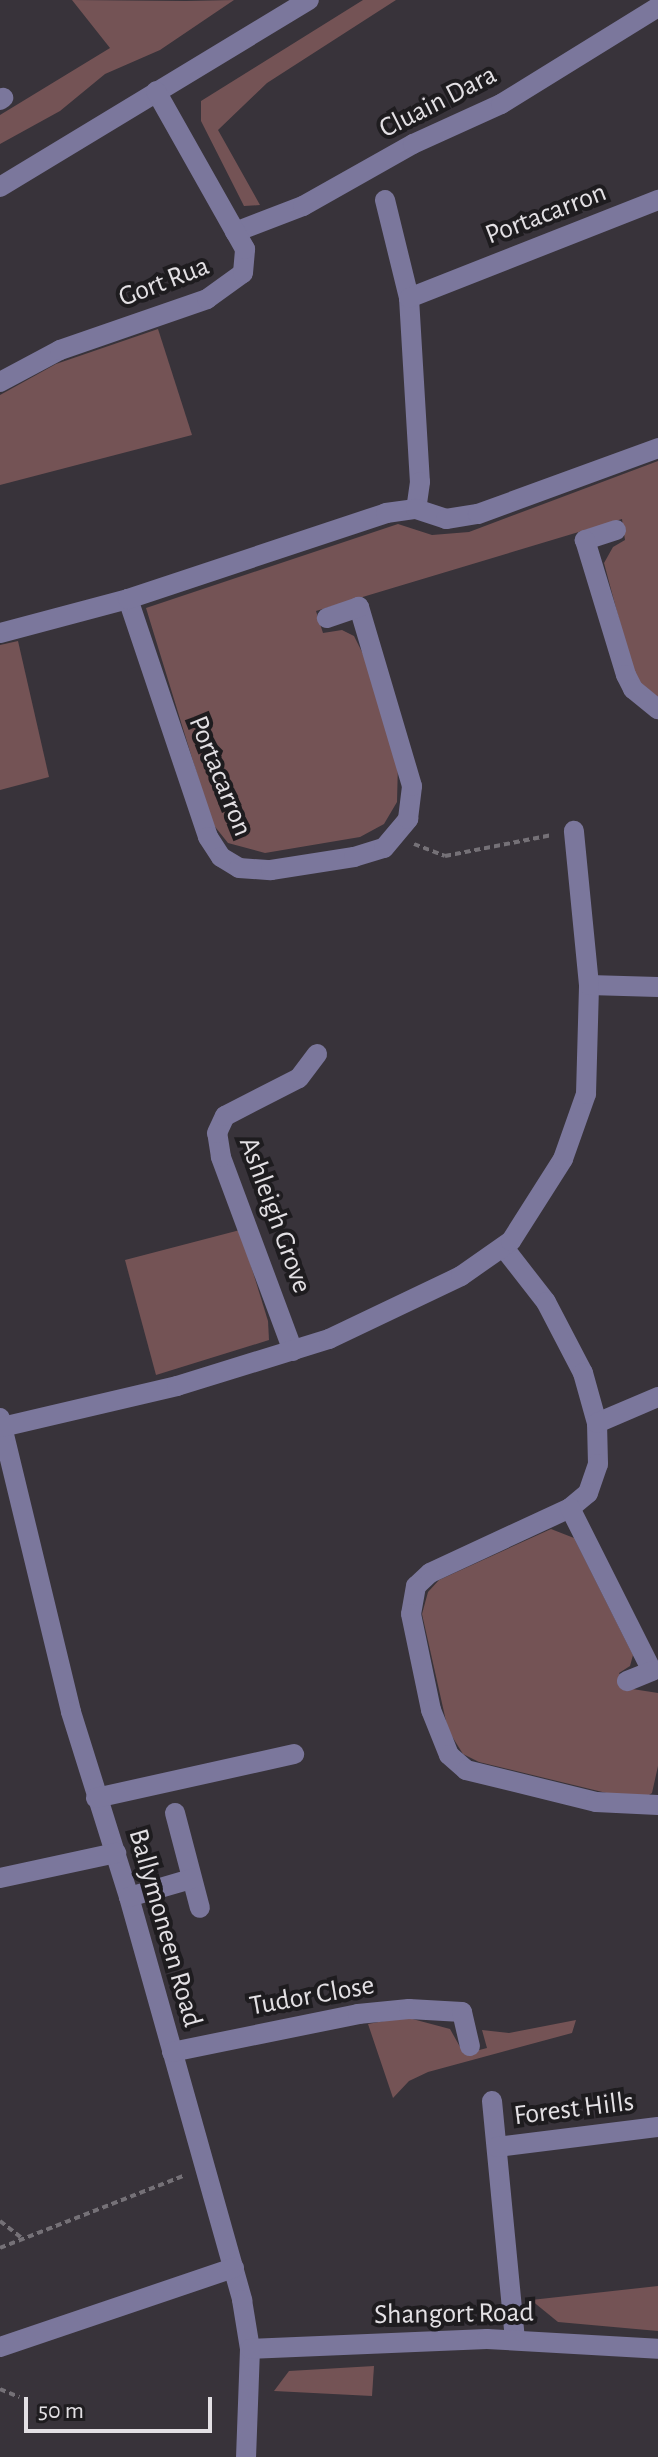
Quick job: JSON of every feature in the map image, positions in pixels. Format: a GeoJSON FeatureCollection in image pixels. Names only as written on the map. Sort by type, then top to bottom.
{"type":"FeatureCollection","features":[{"type":"Feature","properties":{"kind":"street"},"geometry":{"type":"LineString","coordinates":[[0,187],[309,0]]}},
{"type":"Feature","properties":{"kind":"street","name":"Cluain Dara"},"geometry":{"type":"LineString","coordinates":[[235,232],[303,206],[413,144],[501,104],[658,7]]}},
{"type":"Feature","properties":{"kind":"street","name":"Gort Rua"},"geometry":{"type":"LineString","coordinates":[[0,382],[76,343],[219,293],[247,264],[235,232],[156,91]]}},
{"type":"Feature","properties":{"kind":"street"},"geometry":{"type":"LineString","coordinates":[[385,200],[409,298],[420,482],[416,509]]}},
{"type":"Feature","properties":{"kind":"street","name":"Portacarron"},"geometry":{"type":"LineString","coordinates":[[409,298],[658,200]]}},
{"type":"Feature","properties":{"kind":"street"},"geometry":{"type":"LineString","coordinates":[[0,633],[128,599],[386,513],[416,509],[446,519],[478,514],[658,448]]}},
{"type":"Feature","properties":{"kind":"street"},"geometry":{"type":"LineString","coordinates":[[616,530],[585,540],[626,675],[633,689],[658,709]]}},
{"type":"Feature","properties":{"kind":"street","name":"Portacarron"},"geometry":{"type":"LineString","coordinates":[[128,599],[195,805],[221,857],[239,868],[307,866],[384,848],[401,833]]}},
{"type":"Feature","properties":{"kind":"street"},"geometry":{"type":"LineString","coordinates":[[327,618],[359,607],[412,786],[408,819],[401,833]]}},
{"type":"Feature","properties":{"kind":"street"},"geometry":{"type":"LineString","coordinates":[[1,1422],[177,1386],[293,1351],[420,1297],[504,1248],[555,1175],[579,1124],[588,1072],[589,985],[573,858],[574,831]]}},
{"type":"Feature","properties":{"kind":"street"},"geometry":{"type":"LineString","coordinates":[[589,985],[658,987]]}},
{"type":"Feature","properties":{"kind":"street","name":"Ashleigh Grove"},"geometry":{"type":"LineString","coordinates":[[293,1351],[221,1157],[217,1133],[225,1116],[299,1078],[317,1054]]}},
{"type":"Feature","properties":{"kind":"street"},"geometry":{"type":"LineString","coordinates":[[504,1248],[571,1347],[597,1423],[596,1474],[588,1493],[570,1508],[430,1573],[416,1586],[411,1614],[431,1710],[449,1755],[466,1770],[596,1802],[658,1805]]}},
{"type":"Feature","properties":{"kind":"street"},"geometry":{"type":"LineString","coordinates":[[597,1423],[658,1397]]}},
{"type":"Feature","properties":{"kind":"street","name":"Ballymoneen Road"},"geometry":{"type":"LineString","coordinates":[[1,1422],[96,1798],[129,1897],[234,2268],[250,2349],[246,2457]]}},
{"type":"Feature","properties":{"kind":"street"},"geometry":{"type":"LineString","coordinates":[[570,1508],[652,1671],[627,1681]]}},
{"type":"Feature","properties":{"kind":"street"},"geometry":{"type":"LineString","coordinates":[[96,1798],[294,1754]]}},
{"type":"Feature","properties":{"kind":"street"},"geometry":{"type":"LineString","coordinates":[[156,1826],[176,1817],[200,1908]]}},
{"type":"Feature","properties":{"kind":"street"},"geometry":{"type":"LineString","coordinates":[[0,1878],[116,1853]]}},
{"type":"Feature","properties":{"kind":"street"},"geometry":{"type":"LineString","coordinates":[[129,1897],[191,1879]]}},
{"type":"Feature","properties":{"kind":"street","name":"Tudor Close"},"geometry":{"type":"LineString","coordinates":[[172,2052],[358,2014],[409,2009],[462,2012],[470,2046]]}},
{"type":"Feature","properties":{"kind":"street","name":"Forest Hills"},"geometry":{"type":"LineString","coordinates":[[492,2101],[515,2339]]}},
{"type":"Feature","properties":{"kind":"street","name":"Forest Hills"},"geometry":{"type":"LineString","coordinates":[[497,2147],[658,2127]]}},
{"type":"Feature","properties":{"kind":"street"},"geometry":{"type":"LineString","coordinates":[[0,2347],[234,2268]]}},
{"type":"Feature","properties":{"kind":"street","name":"Shangort Road"},"geometry":{"type":"LineString","coordinates":[[250,2349],[515,2339],[658,2349]]}},
{"type":"Feature","properties":{"kind":"path"},"geometry":{"type":"LineString","coordinates":[[401,833],[445,856],[574,831]]}},
{"type":"Feature","properties":{"kind":"path"},"geometry":{"type":"LineString","coordinates":[[0,2248],[183,2176]]}},
{"type":"Feature","properties":{"kind":"path"},"geometry":{"type":"LineString","coordinates":[[0,2221],[23,2239]]}},
{"type":"Feature","properties":{"kind":"path"},"geometry":{"type":"LineString","coordinates":[[0,2389],[19,2397]]}},
{"type":"Feature","properties":{"kind":"shaded area"},"geometry":{"type":"Polygon","coordinates":[[[72,0],[234,0],[160,50],[105,74],[60,111],[0,144],[0,115],[110,48],[72,0]]]}},
{"type":"Feature","properties":{"kind":"shaded area"},"geometry":{"type":"Polygon","coordinates":[[[363,0],[396,0],[267,83],[218,130],[260,205],[244,206],[201,121],[201,101],[363,0]]]}},
{"type":"Feature","properties":{"kind":"shaded area"},"geometry":{"type":"Polygon","coordinates":[[[158,329],[192,435],[0,485],[0,395],[56,364],[158,329]]]}},
{"type":"Feature","properties":{"kind":"shaded area"},"geometry":{"type":"Polygon","coordinates":[[[658,461],[658,697],[641,684],[632,668],[604,563],[613,547],[625,540],[622,519],[316,611],[323,633],[342,630],[354,636],[364,656],[398,763],[397,802],[384,824],[360,837],[265,853],[228,843],[212,823],[146,608],[398,524],[432,535],[469,532],[658,461]]]}},
{"type":"Feature","properties":{"kind":"shaded area"},"geometry":{"type":"Polygon","coordinates":[[[18,641],[49,777],[0,790],[0,645],[18,641]]]}},
{"type":"Feature","properties":{"kind":"shaded area"},"geometry":{"type":"Polygon","coordinates":[[[240,1230],[268,1321],[269,1340],[156,1375],[125,1260],[240,1230]]]}},
{"type":"Feature","properties":{"kind":"shaded area"},"geometry":{"type":"Polygon","coordinates":[[[551,1529],[574,1538],[633,1655],[630,1666],[619,1673],[626,1688],[658,1693],[658,1766],[652,1793],[646,1797],[623,1797],[479,1762],[463,1754],[448,1730],[422,1614],[428,1592],[439,1580],[551,1529]]]}},
{"type":"Feature","properties":{"kind":"shaded area"},"geometry":{"type":"Polygon","coordinates":[[[405,2017],[450,2029],[464,2054],[487,2048],[482,2030],[509,2033],[576,2020],[572,2033],[428,2072],[409,2081],[393,2098],[368,2024],[405,2017]]]}},
{"type":"Feature","properties":{"kind":"shaded area"},"geometry":{"type":"Polygon","coordinates":[[[658,2286],[658,2331],[558,2322],[531,2300],[658,2286]]]}},
{"type":"Feature","properties":{"kind":"shaded area"},"geometry":{"type":"Polygon","coordinates":[[[374,2366],[372,2396],[274,2391],[289,2371],[374,2366]]]}}]}
